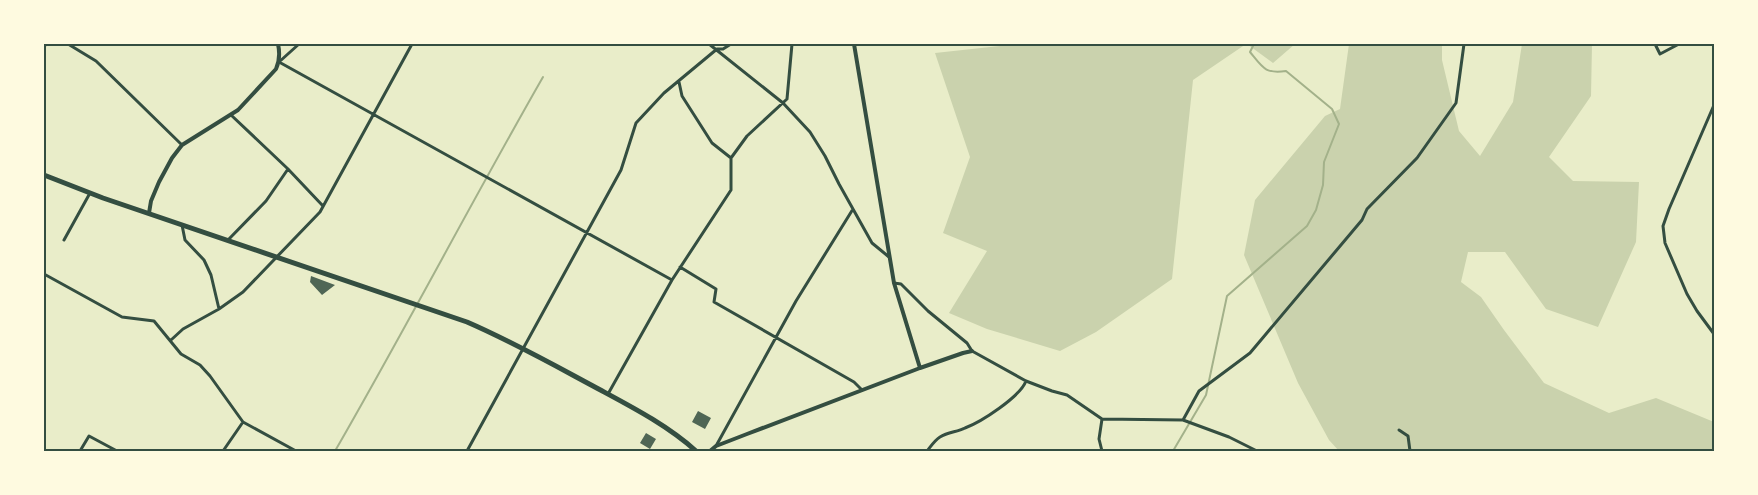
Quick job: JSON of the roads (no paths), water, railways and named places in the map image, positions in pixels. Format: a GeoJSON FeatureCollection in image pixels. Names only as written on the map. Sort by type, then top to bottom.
{"type":"FeatureCollection","features":[{"type":"Feature","properties":{"kind":"main road"},"geometry":{"type":"LineString","coordinates":[[44,174],[90,193],[444,313],[488,331],[608,394],[668,430],[696,451]]}},
{"type":"Feature","properties":{"kind":"street"},"geometry":{"type":"LineString","coordinates":[[68,44],[96,61],[182,145]]}},
{"type":"Feature","properties":{"kind":"street"},"geometry":{"type":"LineString","coordinates":[[149,213],[151,201],[172,158],[182,145],[238,110],[276,69],[280,52],[278,44]]}},
{"type":"Feature","properties":{"kind":"street"},"geometry":{"type":"LineString","coordinates":[[279,62],[300,44]]}},
{"type":"Feature","properties":{"kind":"street"},"geometry":{"type":"LineString","coordinates":[[171,340],[183,329],[219,309],[243,292],[320,212],[412,44]]}},
{"type":"Feature","properties":{"kind":"street"},"geometry":{"type":"LineString","coordinates":[[708,44],[784,103],[810,132],[826,156],[839,184],[872,243],[889,257]]}},
{"type":"Feature","properties":{"kind":"street"},"geometry":{"type":"LineString","coordinates":[[467,451],[621,170],[636,123],[664,93],[717,50],[731,44]]}},
{"type":"Feature","properties":{"kind":"street"},"geometry":{"type":"LineString","coordinates":[[608,394],[672,280],[731,190],[731,158],[747,136],[787,99],[792,44]]}},
{"type":"Feature","properties":{"kind":"street"},"geometry":{"type":"LineString","coordinates":[[854,44],[894,283],[920,368]]}},
{"type":"Feature","properties":{"kind":"street"},"geometry":{"type":"LineString","coordinates":[[1183,420],[1199,391],[1212,383],[1250,352],[1362,220],[1367,209],[1417,158],[1447,118],[1456,103],[1464,44]]}},
{"type":"Feature","properties":{"kind":"street"},"geometry":{"type":"LineString","coordinates":[[1655,44],[1660,54],[1680,44]]}},
{"type":"Feature","properties":{"kind":"street"},"geometry":{"type":"LineString","coordinates":[[279,62],[672,280]]}},
{"type":"Feature","properties":{"kind":"street"},"geometry":{"type":"LineString","coordinates":[[679,82],[682,96],[712,143],[731,158]]}},
{"type":"Feature","properties":{"kind":"street"},"geometry":{"type":"LineString","coordinates":[[1714,105],[1668,208],[1663,226],[1665,243],[1687,294],[1714,334]]}},
{"type":"Feature","properties":{"kind":"street"},"geometry":{"type":"LineString","coordinates":[[231,115],[323,206]]}},
{"type":"Feature","properties":{"kind":"street"},"geometry":{"type":"LineString","coordinates":[[228,240],[266,201],[288,170]]}},
{"type":"Feature","properties":{"kind":"street"},"geometry":{"type":"LineString","coordinates":[[64,240],[90,193]]}},
{"type":"Feature","properties":{"kind":"street"},"geometry":{"type":"LineString","coordinates":[[716,446],[775,337],[853,209]]}},
{"type":"Feature","properties":{"kind":"street"},"geometry":{"type":"LineString","coordinates":[[182,224],[185,240],[204,260],[219,309]]}},
{"type":"Feature","properties":{"kind":"street"},"geometry":{"type":"LineString","coordinates":[[680,267],[716,289],[714,302],[854,382],[862,390]]}},
{"type":"Feature","properties":{"kind":"street"},"geometry":{"type":"LineString","coordinates":[[44,274],[122,318],[154,321],[181,354],[200,365],[210,376],[243,422],[296,451]]}},
{"type":"Feature","properties":{"kind":"street"},"geometry":{"type":"LineString","coordinates":[[894,283],[901,284],[928,311],[967,343],[972,351],[1026,381],[1052,392],[1067,395],[1102,419],[1183,420],[1229,437],[1257,451]]}},
{"type":"Feature","properties":{"kind":"street"},"geometry":{"type":"LineString","coordinates":[[710,451],[716,446],[862,390],[963,352],[972,351]]}},
{"type":"Feature","properties":{"kind":"street"},"geometry":{"type":"LineString","coordinates":[[927,451],[938,438],[946,433],[965,428],[986,418],[1016,393],[1026,381]]}},
{"type":"Feature","properties":{"kind":"street"},"geometry":{"type":"LineString","coordinates":[[1102,419],[1099,439],[1102,451]]}},
{"type":"Feature","properties":{"kind":"street"},"geometry":{"type":"LineString","coordinates":[[223,451],[243,422]]}},
{"type":"Feature","properties":{"kind":"street"},"geometry":{"type":"LineString","coordinates":[[1398,430],[1408,436],[1410,451]]}},
{"type":"Feature","properties":{"kind":"street"},"geometry":{"type":"LineString","coordinates":[[80,451],[89,436],[117,451]]}},
{"type":"Feature","properties":{"kind":"waterway"},"geometry":{"type":"LineString","coordinates":[[1173,451],[1206,395],[1227,296],[1307,226],[1316,210],[1323,185],[1324,162],[1339,124],[1332,109],[1286,71],[1273,72],[1265,69],[1250,52],[1254,44]]}},
{"type":"Feature","properties":{"kind":"waterway"},"geometry":{"type":"LineString","coordinates":[[335,451],[543,77]]}}]}
